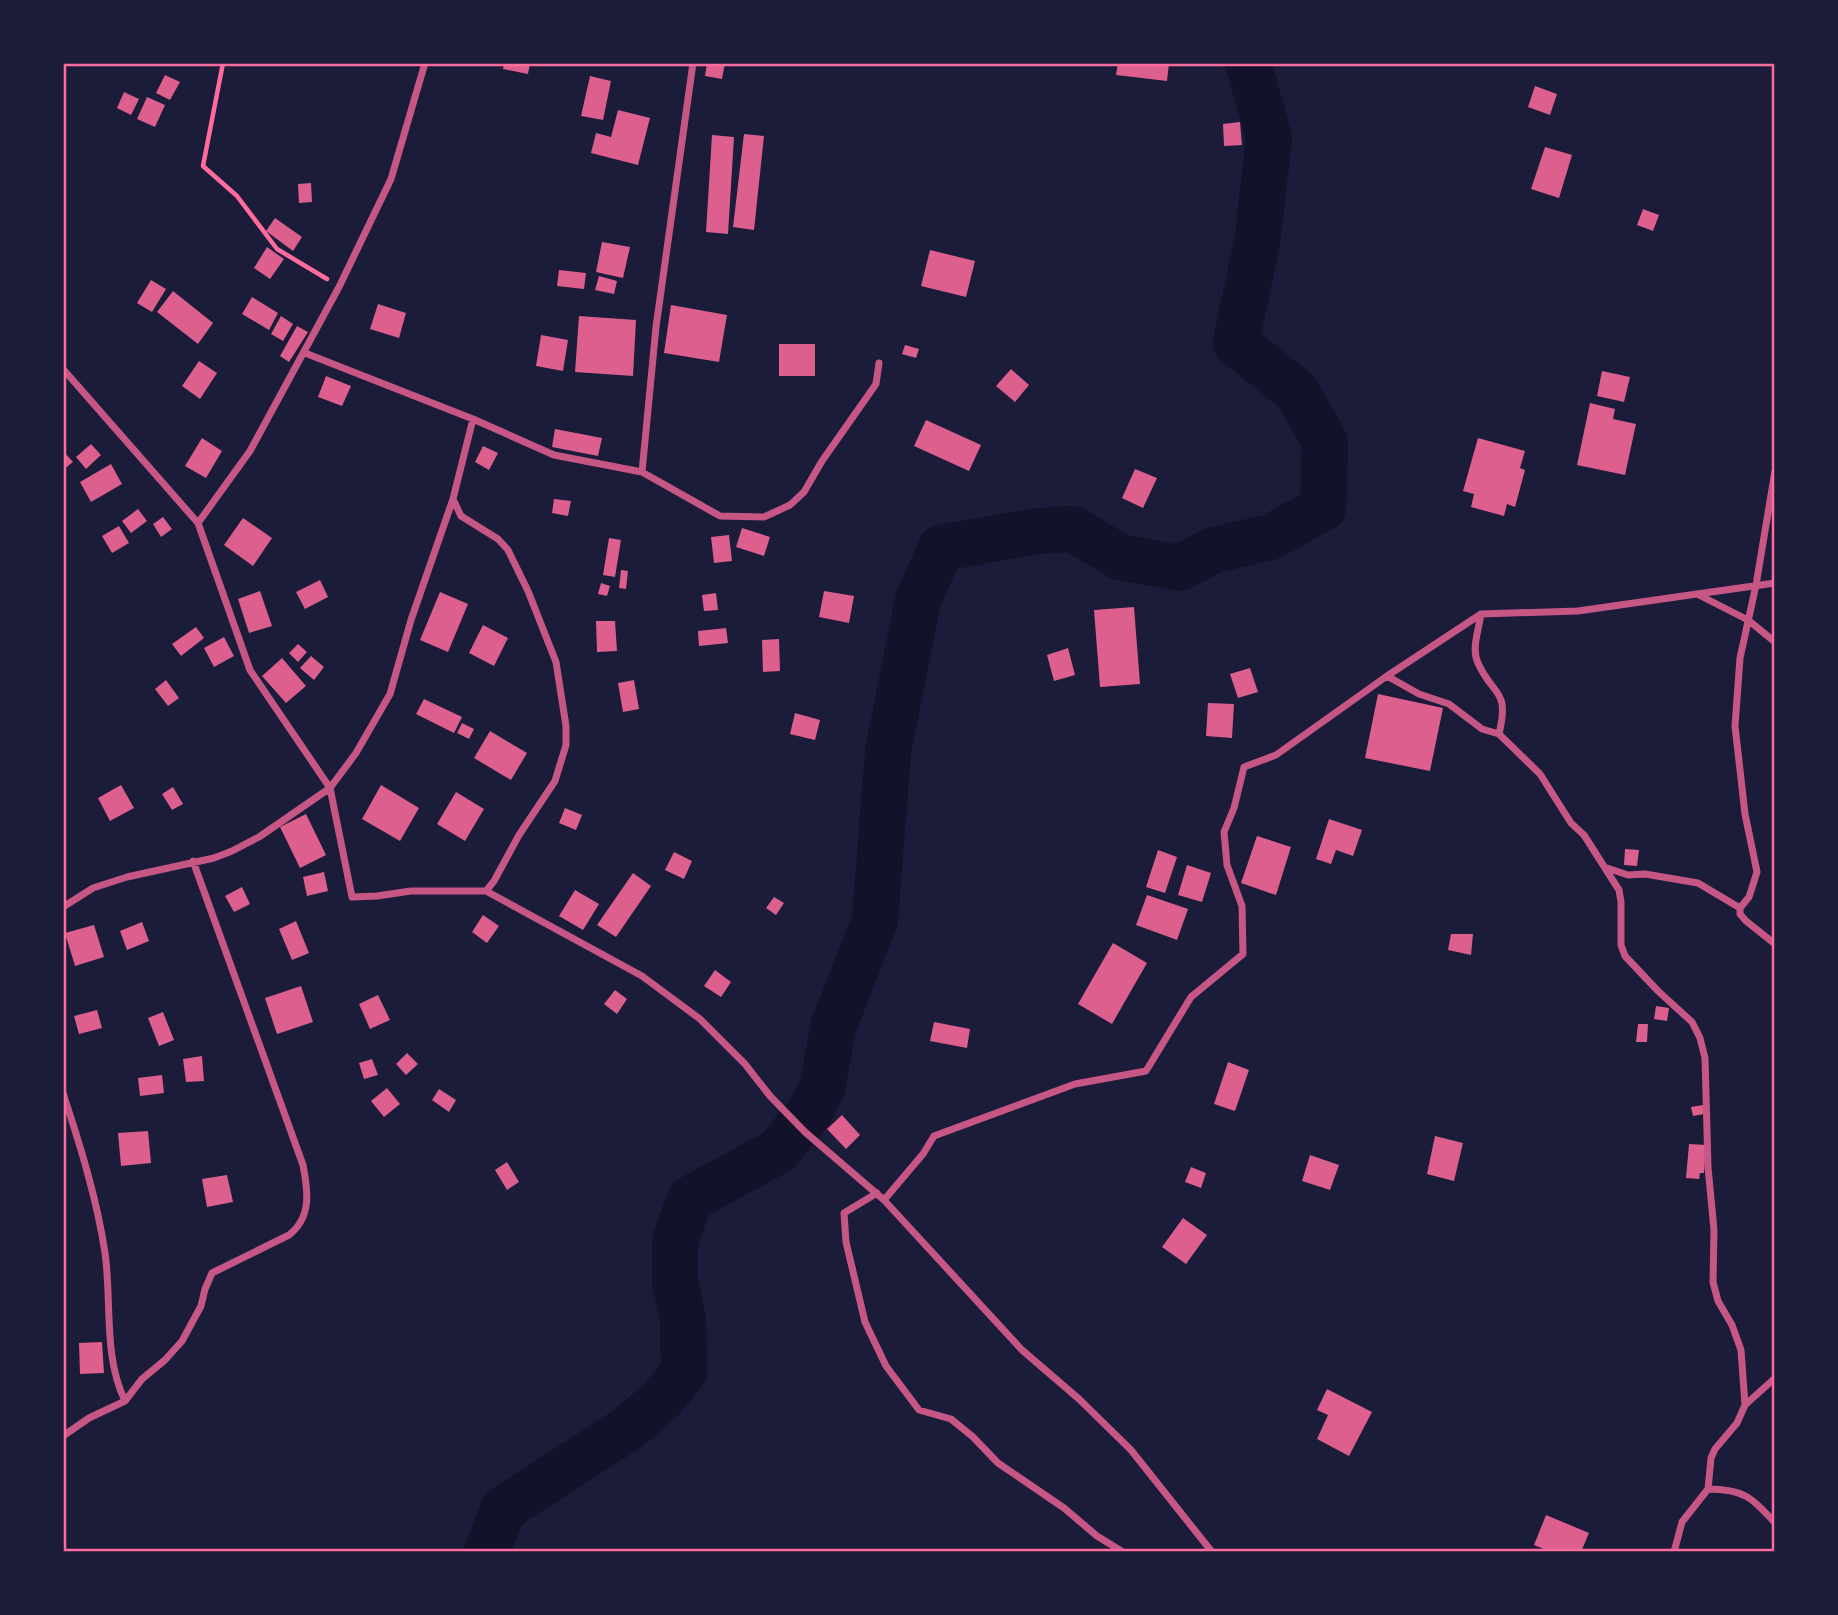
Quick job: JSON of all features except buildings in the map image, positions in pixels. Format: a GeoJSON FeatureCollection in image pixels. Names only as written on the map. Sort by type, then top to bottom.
{"type":"FeatureCollection","features":[{"type":"Feature","properties":{"kind":"street"},"geometry":{"type":"LineString","coordinates":[[198,523],[250,451],[340,287],[391,179],[425,63]]}},
{"type":"Feature","properties":{"kind":"street"},"geometry":{"type":"LineString","coordinates":[[642,472],[656,327],[693,63]]}},
{"type":"Feature","properties":{"kind":"street"},"geometry":{"type":"LineString","coordinates":[[305,353],[473,419],[554,456],[642,472],[720,516],[764,517],[790,505],[804,492],[822,461],[876,384],[879,363]]}},
{"type":"Feature","properties":{"kind":"street"},"geometry":{"type":"LineString","coordinates":[[63,369],[198,523],[250,670],[330,788],[352,897],[411,891],[485,891],[642,976],[700,1019],[805,1132],[884,1200],[1022,1350],[1079,1399],[1131,1450],[1212,1552]]}},
{"type":"Feature","properties":{"kind":"street"},"geometry":{"type":"LineString","coordinates":[[63,907],[93,888],[127,877],[214,858],[232,851],[330,788],[356,753],[390,694],[411,620],[453,499],[473,419]]}},
{"type":"Feature","properties":{"kind":"street"},"geometry":{"type":"LineString","coordinates":[[1775,471],[1756,585],[1740,658],[1735,726],[1745,814],[1757,872],[1749,897],[1740,908],[1740,914],[1775,944]]}},
{"type":"Feature","properties":{"kind":"street"},"geometry":{"type":"LineString","coordinates":[[453,499],[461,516],[498,539],[508,550],[528,591],[556,662],[566,726],[566,745],[555,781],[519,835],[494,881],[485,891]]}},
{"type":"Feature","properties":{"kind":"street"},"geometry":{"type":"LineString","coordinates":[[884,1200],[934,1136],[1075,1084],[1146,1071],[1191,997],[1242,954],[1242,906],[1227,865],[1224,832],[1234,808],[1244,767],[1276,755],[1387,676],[1481,614],[1578,611],[1775,583]]}},
{"type":"Feature","properties":{"kind":"street"},"geometry":{"type":"LineString","coordinates":[[1697,594],[1748,620],[1775,642]]}},
{"type":"Feature","properties":{"kind":"street"},"geometry":{"type":"LineString","coordinates":[[1481,614],[1475,651],[1478,663],[1502,703],[1499,734]]}},
{"type":"Feature","properties":{"kind":"street"},"geometry":{"type":"LineString","coordinates":[[1387,676],[1419,694],[1449,704],[1482,729],[1499,734],[1540,774],[1619,890],[1622,902],[1621,945],[1625,956],[1692,1022],[1700,1038],[1705,1058],[1714,1230],[1713,1282],[1718,1301],[1732,1325],[1741,1350],[1745,1405]]}},
{"type":"Feature","properties":{"kind":"street"},"geometry":{"type":"LineString","coordinates":[[63,1436],[89,1418],[125,1401],[142,1379],[165,1360],[182,1340],[201,1306],[212,1273],[289,1235],[300,1226],[307,1211],[308,1187],[303,1165],[193,861]]}},
{"type":"Feature","properties":{"kind":"street"},"geometry":{"type":"LineString","coordinates":[[1604,867],[1628,875],[1645,874],[1699,883],[1740,908]]}},
{"type":"Feature","properties":{"kind":"street"},"geometry":{"type":"LineString","coordinates":[[63,1093],[90,1182],[105,1253],[111,1352],[125,1401]]}},
{"type":"Feature","properties":{"kind":"street"},"geometry":{"type":"LineString","coordinates":[[877,1193],[844,1213],[846,1242],[865,1322],[886,1366],[919,1410],[951,1419],[998,1463],[1123,1552]]}},
{"type":"Feature","properties":{"kind":"street"},"geometry":{"type":"LineString","coordinates":[[1674,1552],[1682,1522],[1708,1489],[1711,1458],[1737,1423],[1745,1405],[1775,1378]]}},
{"type":"Feature","properties":{"kind":"street"},"geometry":{"type":"LineString","coordinates":[[1708,1489],[1731,1489],[1748,1496],[1775,1523]]}},
{"type":"Feature","properties":{"kind":"path"},"geometry":{"type":"LineString","coordinates":[[223,63],[203,166],[237,196],[277,249],[340,287]]}},
{"type":"Feature","properties":{"kind":"waterway"},"geometry":{"type":"LineString","coordinates":[[487,1552],[503,1509],[627,1429],[660,1401],[684,1372],[683,1320],[675,1282],[675,1241],[690,1199],[778,1151],[809,1113],[822,1088],[834,1025],[875,920],[888,752],[918,600],[941,548],[1038,531],[1073,529],[1120,557],[1179,568],[1214,550],[1271,537],[1323,508],[1325,442],[1297,392],[1236,343],[1258,236],[1269,138],[1248,63]]}}]}
